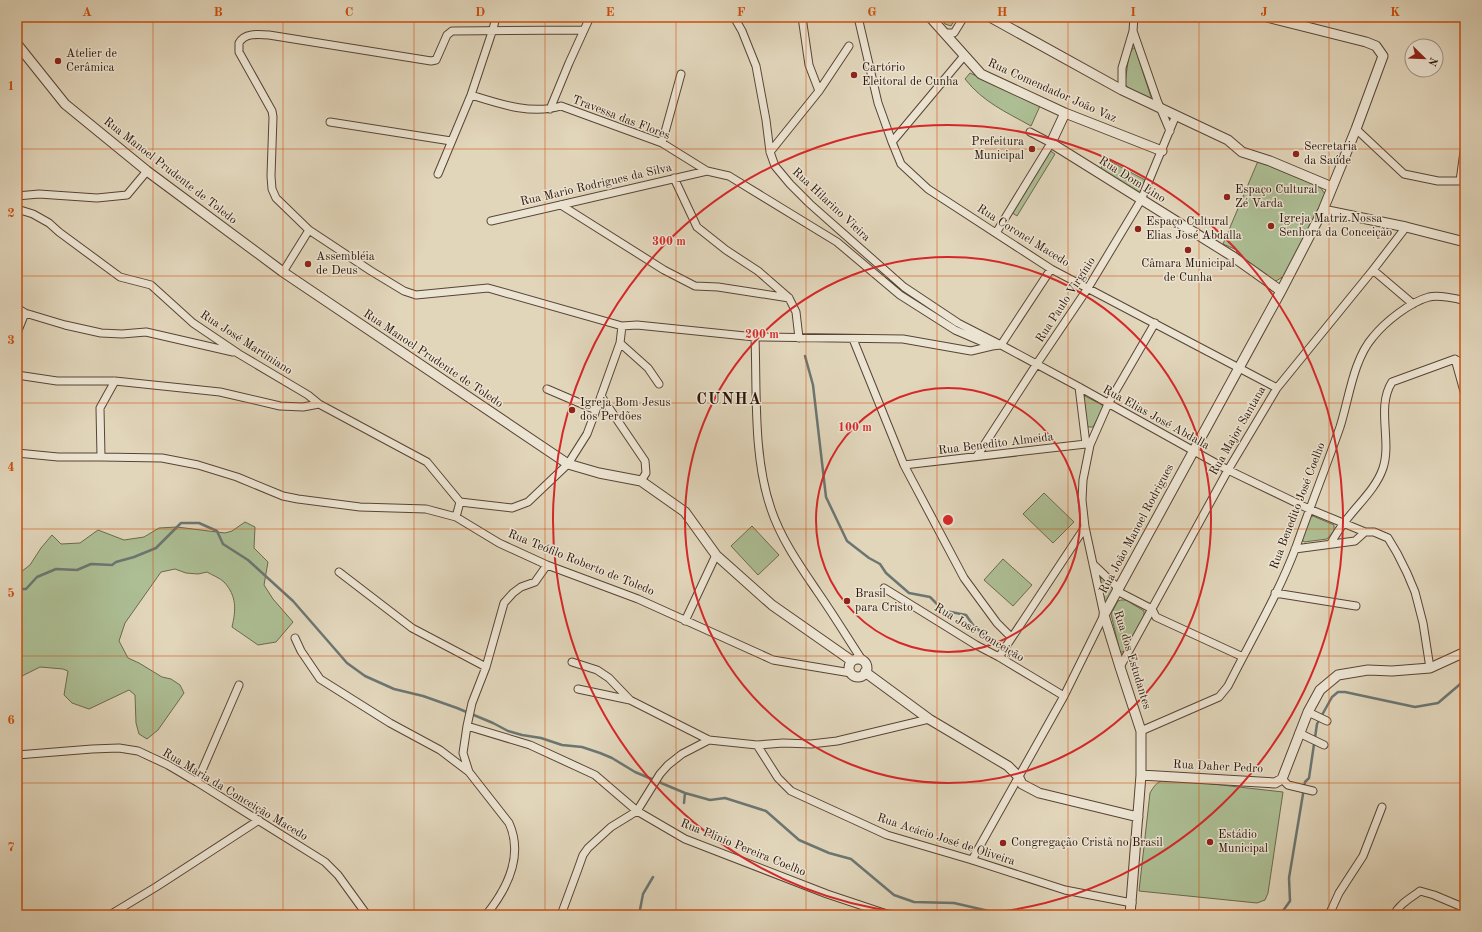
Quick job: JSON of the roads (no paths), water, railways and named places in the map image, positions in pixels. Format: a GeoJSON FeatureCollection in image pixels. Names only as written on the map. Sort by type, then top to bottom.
{"type":"FeatureCollection","features":[{"type":"Feature","properties":{"kind":"street"},"geometry":{"type":"LineString","coordinates":[[438,174],[471,95],[496,17]]}},
{"type":"Feature","properties":{"kind":"street"},"geometry":{"type":"LineString","coordinates":[[550,109],[590,17]]}},
{"type":"Feature","properties":{"kind":"street","name":"Rua Hilarino Vieira"},"geometry":{"type":"LineString","coordinates":[[734,17],[742,31],[756,66],[770,152],[775,166],[790,184],[810,204],[904,287],[958,323],[1036,365]]}},
{"type":"Feature","properties":{"kind":"street"},"geometry":{"type":"LineString","coordinates":[[802,17],[809,65],[819,91]]}},
{"type":"Feature","properties":{"kind":"street","name":"Rua Coronel Macedo"},"geometry":{"type":"LineString","coordinates":[[858,17],[878,103],[892,142],[901,164],[928,189],[1051,269],[1276,388]]}},
{"type":"Feature","properties":{"kind":"street","name":"Rua Comendador João Vaz"},"geometry":{"type":"LineString","coordinates":[[930,17],[981,74],[1065,113],[1162,151]]}},
{"type":"Feature","properties":{"kind":"street"},"geometry":{"type":"LineString","coordinates":[[945,34],[954,33],[963,17]]}},
{"type":"Feature","properties":{"kind":"street"},"geometry":{"type":"LineString","coordinates":[[990,17],[1122,90],[1228,140],[1242,152],[1332,187]]}},
{"type":"Feature","properties":{"kind":"street"},"geometry":{"type":"LineString","coordinates":[[1122,90],[1122,68],[1133,31],[1134,17]]}},
{"type":"Feature","properties":{"kind":"street","name":"Rua João Manoel Rodrigues"},"geometry":{"type":"LineString","coordinates":[[972,860],[1064,696],[1104,615],[1281,291],[1323,210],[1356,129],[1383,56],[1376,46],[1366,42],[1267,17]]}},
{"type":"Feature","properties":{"kind":"street"},"geometry":{"type":"LineString","coordinates":[[584,30],[493,29],[452,31],[447,35],[436,60],[431,61],[269,35],[250,35],[244,37],[239,41],[239,52],[272,111],[273,116],[272,189],[280,203],[309,230],[382,278],[416,296],[488,288],[622,326],[637,325],[755,337],[903,339],[971,351],[992,346]]}},
{"type":"Feature","properties":{"kind":"street"},"geometry":{"type":"LineString","coordinates":[[1133,31],[1160,108],[1170,131]]}},
{"type":"Feature","properties":{"kind":"street","name":"Rua Manoel Prudente de Toledo"},"geometry":{"type":"LineString","coordinates":[[17,44],[65,104],[147,172],[283,272],[568,464],[599,473],[641,481],[685,512],[716,554],[772,605],[857,661]]}},
{"type":"Feature","properties":{"kind":"street"},"geometry":{"type":"LineString","coordinates":[[770,152],[819,91],[849,46]]}},
{"type":"Feature","properties":{"kind":"street"},"geometry":{"type":"LineString","coordinates":[[892,142],[964,56]]}},
{"type":"Feature","properties":{"kind":"street"},"geometry":{"type":"LineString","coordinates":[[662,143],[681,74]]}},
{"type":"Feature","properties":{"kind":"street","name":"Travessa das Flores"},"geometry":{"type":"LineString","coordinates":[[471,95],[510,107],[550,109],[561,106],[662,143],[707,171],[729,176],[837,242]]}},
{"type":"Feature","properties":{"kind":"street"},"geometry":{"type":"LineString","coordinates":[[996,233],[1051,143],[1065,113]]}},
{"type":"Feature","properties":{"kind":"street","name":"Rua Paulo Virgínio"},"geometry":{"type":"LineString","coordinates":[[977,456],[1088,288],[1141,200],[1176,115]]}},
{"type":"Feature","properties":{"kind":"street"},"geometry":{"type":"LineString","coordinates":[[330,122],[451,141]]}},
{"type":"Feature","properties":{"kind":"street"},"geometry":{"type":"LineString","coordinates":[[1356,129],[1404,174],[1438,181],[1462,181],[1465,144]]}},
{"type":"Feature","properties":{"kind":"street"},"geometry":{"type":"LineString","coordinates":[[1030,132],[1051,143]]}},
{"type":"Feature","properties":{"kind":"street","name":"Rua Dom Lino"},"geometry":{"type":"LineString","coordinates":[[1051,143],[1232,256],[1281,291]]}},
{"type":"Feature","properties":{"kind":"street","name":"Rua Mario Rodrigues da Silva"},"geometry":{"type":"LineString","coordinates":[[491,221],[707,171]]}},
{"type":"Feature","properties":{"kind":"street"},"geometry":{"type":"LineString","coordinates":[[17,196],[39,194],[97,198],[127,195],[147,172]]}},
{"type":"Feature","properties":{"kind":"street"},"geometry":{"type":"LineString","coordinates":[[674,178],[697,227],[726,250],[758,271],[789,298],[796,312],[799,338]]}},
{"type":"Feature","properties":{"kind":"street"},"geometry":{"type":"LineString","coordinates":[[561,205],[664,270],[695,286],[718,287],[789,298]]}},
{"type":"Feature","properties":{"kind":"street","name":"Rua José Martiniano"},"geometry":{"type":"LineString","coordinates":[[17,209],[33,214],[49,224],[120,277],[151,285],[193,323],[239,354],[308,395],[319,404],[427,462],[460,502]]}},
{"type":"Feature","properties":{"kind":"street"},"geometry":{"type":"LineString","coordinates":[[1323,210],[1406,226],[1465,242]]}},
{"type":"Feature","properties":{"kind":"street","name":"Rua Major Santana"},"geometry":{"type":"LineString","coordinates":[[1120,667],[1228,470],[1276,388],[1373,270],[1406,226]]}},
{"type":"Feature","properties":{"kind":"street"},"geometry":{"type":"LineString","coordinates":[[283,272],[309,230]]}},
{"type":"Feature","properties":{"kind":"street","name":"Rua Hilarino Vieira"},"geometry":{"type":"LineString","coordinates":[[837,242],[900,295],[955,330],[992,346],[1001,345]]}},
{"type":"Feature","properties":{"kind":"street"},"geometry":{"type":"LineString","coordinates":[[1001,345],[1051,269]]}},
{"type":"Feature","properties":{"kind":"street"},"geometry":{"type":"LineString","coordinates":[[1373,270],[1413,304]]}},
{"type":"Feature","properties":{"kind":"street","name":"Rua Benedito José Coelho"},"geometry":{"type":"LineString","coordinates":[[1141,731],[1219,697],[1228,686],[1275,593],[1295,549],[1340,427],[1362,353],[1372,337],[1396,315],[1413,304],[1430,297],[1456,298],[1465,301]]}},
{"type":"Feature","properties":{"kind":"street"},"geometry":{"type":"LineString","coordinates":[[17,308],[25,313],[65,325],[101,333],[122,334],[146,332],[239,354]]}},
{"type":"Feature","properties":{"kind":"street"},"geometry":{"type":"LineString","coordinates":[[17,333],[25,313]]}},
{"type":"Feature","properties":{"kind":"street","name":"Rua dos Estudantes"},"geometry":{"type":"LineString","coordinates":[[1130,915],[1141,775],[1141,731],[1104,615],[1085,527],[1082,493],[1088,445],[1108,404],[1155,323]]}},
{"type":"Feature","properties":{"kind":"street"},"geometry":{"type":"LineString","coordinates":[[456,517],[460,502],[512,508],[528,502],[568,464],[587,434],[620,343],[622,326]]}},
{"type":"Feature","properties":{"kind":"street"},"geometry":{"type":"LineString","coordinates":[[755,337],[758,435],[761,462],[771,509],[802,570],[857,661],[866,667],[865,672],[861,676],[851,673],[849,666],[857,661]]}},
{"type":"Feature","properties":{"kind":"street"},"geometry":{"type":"LineString","coordinates":[[853,339],[904,465],[964,578],[997,623],[1011,637]]}},
{"type":"Feature","properties":{"kind":"street"},"geometry":{"type":"LineString","coordinates":[[620,343],[648,368],[659,384]]}},
{"type":"Feature","properties":{"kind":"street"},"geometry":{"type":"LineString","coordinates":[[1455,359],[1465,365]]}},
{"type":"Feature","properties":{"kind":"street"},"geometry":{"type":"LineString","coordinates":[[1455,359],[1465,395]]}},
{"type":"Feature","properties":{"kind":"street"},"geometry":{"type":"LineString","coordinates":[[1331,543],[1344,523],[1375,484],[1384,467],[1386,455],[1386,391],[1392,382],[1455,359]]}},
{"type":"Feature","properties":{"kind":"street","name":"Rua Elias José Abdalla"},"geometry":{"type":"LineString","coordinates":[[1036,365],[1193,452],[1309,509]]}},
{"type":"Feature","properties":{"kind":"street"},"geometry":{"type":"LineString","coordinates":[[17,375],[57,381],[115,381],[220,392],[280,406],[319,404]]}},
{"type":"Feature","properties":{"kind":"street"},"geometry":{"type":"LineString","coordinates":[[101,456],[100,408],[115,381]]}},
{"type":"Feature","properties":{"kind":"street"},"geometry":{"type":"LineString","coordinates":[[1078,387],[1088,445]]}},
{"type":"Feature","properties":{"kind":"street"},"geometry":{"type":"LineString","coordinates":[[547,389],[596,410]]}},
{"type":"Feature","properties":{"kind":"street"},"geometry":{"type":"LineString","coordinates":[[601,396],[645,460],[646,473],[641,481]]}},
{"type":"Feature","properties":{"kind":"street","name":"Rua Benedito Almeida"},"geometry":{"type":"LineString","coordinates":[[904,465],[1088,445]]}},
{"type":"Feature","properties":{"kind":"street","name":"Rua Teófilo Roberto de Toledo"},"geometry":{"type":"LineString","coordinates":[[17,453],[58,457],[101,456],[162,458],[198,465],[237,477],[291,498],[360,507],[426,509],[456,517],[499,543],[547,565],[638,599],[773,660],[851,673]]}},
{"type":"Feature","properties":{"kind":"street"},"geometry":{"type":"LineString","coordinates":[[1309,509],[1365,532],[1374,532],[1388,538],[1397,553],[1415,592],[1423,623],[1430,668]]}},
{"type":"Feature","properties":{"kind":"street"},"geometry":{"type":"LineString","coordinates":[[999,657],[1085,527]]}},
{"type":"Feature","properties":{"kind":"street"},"geometry":{"type":"LineString","coordinates":[[1295,549],[1355,541],[1365,532]]}},
{"type":"Feature","properties":{"kind":"street"},"geometry":{"type":"LineString","coordinates":[[685,621],[716,554]]}},
{"type":"Feature","properties":{"kind":"street"},"geometry":{"type":"LineString","coordinates":[[1093,564],[1116,586],[1117,591],[1152,609],[1156,617],[1243,657]]}},
{"type":"Feature","properties":{"kind":"street"},"geometry":{"type":"LineString","coordinates":[[469,772],[463,753],[467,724],[472,703],[486,667],[504,603],[521,587],[535,582],[547,565]]}},
{"type":"Feature","properties":{"kind":"street"},"geometry":{"type":"LineString","coordinates":[[339,572],[412,628],[486,667]]}},
{"type":"Feature","properties":{"kind":"street","name":"Rua José Conceição"},"geometry":{"type":"LineString","coordinates":[[884,588],[976,645],[1064,696]]}},
{"type":"Feature","properties":{"kind":"street"},"geometry":{"type":"LineString","coordinates":[[1275,593],[1356,606]]}},
{"type":"Feature","properties":{"kind":"street"},"geometry":{"type":"LineString","coordinates":[[295,638],[301,651],[320,679],[390,723],[440,750],[469,772],[509,823],[513,831],[515,842],[515,861],[502,892],[486,915]]}},
{"type":"Feature","properties":{"kind":"street"},"geometry":{"type":"LineString","coordinates":[[1313,790],[1296,788],[1288,785],[1282,779],[1320,690],[1338,675],[1368,670],[1430,668],[1465,652]]}},
{"type":"Feature","properties":{"kind":"street"},"geometry":{"type":"LineString","coordinates":[[572,662],[597,670],[604,674],[630,700]]}},
{"type":"Feature","properties":{"kind":"street"},"geometry":{"type":"LineString","coordinates":[[865,672],[929,719],[1008,766],[1018,776],[1022,784],[1039,793],[1138,817]]}},
{"type":"Feature","properties":{"kind":"street"},"geometry":{"type":"LineString","coordinates":[[197,782],[239,685]]}},
{"type":"Feature","properties":{"kind":"street"},"geometry":{"type":"LineString","coordinates":[[578,689],[630,700],[709,740],[757,745],[783,743],[811,744],[837,741],[929,719]]}},
{"type":"Feature","properties":{"kind":"street"},"geometry":{"type":"LineString","coordinates":[[1311,713],[1325,720]]}},
{"type":"Feature","properties":{"kind":"street","name":"Rua Plinio Pereira Coelho"},"geometry":{"type":"LineString","coordinates":[[467,724],[530,745],[576,765],[594,775],[637,811],[685,839],[827,894],[890,915]]}},
{"type":"Feature","properties":{"kind":"street"},"geometry":{"type":"LineString","coordinates":[[1302,734],[1321,743]]}},
{"type":"Feature","properties":{"kind":"street"},"geometry":{"type":"LineString","coordinates":[[561,915],[585,852],[611,827],[637,811],[660,774],[682,754],[709,740]]}},
{"type":"Feature","properties":{"kind":"street","name":"Rua Acácio José de Oliveira"},"geometry":{"type":"LineString","coordinates":[[757,745],[778,778],[791,792],[887,835],[972,860],[1065,890],[1132,902]]}},
{"type":"Feature","properties":{"kind":"street","name":"Rua Maria da Conceição Macedo"},"geometry":{"type":"LineString","coordinates":[[17,755],[92,749],[126,749],[138,751],[168,765],[197,782],[325,862],[338,875],[367,915]]}},
{"type":"Feature","properties":{"kind":"street","name":"Rua Daher Pedro"},"geometry":{"type":"LineString","coordinates":[[1141,775],[1275,783],[1282,779]]}},
{"type":"Feature","properties":{"kind":"street"},"geometry":{"type":"LineString","coordinates":[[1329,915],[1339,893],[1363,856],[1382,807]]}},
{"type":"Feature","properties":{"kind":"street"},"geometry":{"type":"LineString","coordinates":[[113,915],[113,913],[259,820]]}},
{"type":"Feature","properties":{"kind":"street"},"geometry":{"type":"LineString","coordinates":[[1394,915],[1397,909],[1420,892],[1434,895],[1465,908]]}},
{"type":"Feature","properties":{"kind":"waterway"},"geometry":{"type":"LineString","coordinates":[[805,356],[813,385],[826,497],[847,541],[869,558],[880,564],[886,573],[909,593],[930,597],[946,611],[966,615],[973,625],[988,638]]}},
{"type":"Feature","properties":{"kind":"waterway"},"geometry":{"type":"LineString","coordinates":[[17,589],[26,589],[37,577],[56,569],[77,570],[91,564],[112,565],[116,562],[134,557],[156,548],[181,523],[199,523],[217,531],[223,544],[248,560],[293,601],[347,663],[365,676],[394,689],[423,696],[457,708],[508,731],[541,738],[562,745],[582,747],[600,753],[612,758],[635,772],[685,793],[710,800],[725,798],[766,811],[799,840],[829,853],[851,859],[894,895],[914,902],[954,903],[1006,915]]}},
{"type":"Feature","properties":{"kind":"waterway"},"geometry":{"type":"LineString","coordinates":[[1280,915],[1290,901],[1289,878],[1305,782],[1309,778],[1317,724],[1332,697],[1338,692],[1345,692],[1415,707],[1438,703],[1465,680]]}},
{"type":"Feature","properties":{"kind":"waterway"},"geometry":{"type":"LineString","coordinates":[[684,803],[685,793]]}},
{"type":"Feature","properties":{"kind":"waterway"},"geometry":{"type":"LineString","coordinates":[[639,915],[643,894],[653,877]]}},
{"type":"Feature","properties":{"kind":"place","name":"Atelier de Cerâmica"},"geometry":{"type":"Point","coordinates":[58,61]}},
{"type":"Feature","properties":{"kind":"place","name":"Cartório Eleitoral de Cunha"},"geometry":{"type":"Point","coordinates":[854,75]}},
{"type":"Feature","properties":{"kind":"place","name":"Prefeitura Municipal"},"geometry":{"type":"Point","coordinates":[1032,149]}},
{"type":"Feature","properties":{"kind":"place","name":"Secretaria da Saúde"},"geometry":{"type":"Point","coordinates":[1296,154]}},
{"type":"Feature","properties":{"kind":"place","name":"Espaço Cultural Zé Varda"},"geometry":{"type":"Point","coordinates":[1227,197]}},
{"type":"Feature","properties":{"kind":"place","name":"Igreja Matriz Nossa Senhora da Conceição"},"geometry":{"type":"Point","coordinates":[1271,226]}},
{"type":"Feature","properties":{"kind":"place","name":"Espaço Cultural Elias José Abdalla"},"geometry":{"type":"Point","coordinates":[1138,229]}},
{"type":"Feature","properties":{"kind":"place","name":"Câmara Municipal de Cunha"},"geometry":{"type":"Point","coordinates":[1188,250]}},
{"type":"Feature","properties":{"kind":"place","name":"Assembléia de Deus"},"geometry":{"type":"Point","coordinates":[308,264]}},
{"type":"Feature","properties":{"kind":"place","name":"Igreja Bom Jesus dos Perdões"},"geometry":{"type":"Point","coordinates":[572,410]}},
{"type":"Feature","properties":{"kind":"place","name":"Brasil para Cristo"},"geometry":{"type":"Point","coordinates":[847,601]}},
{"type":"Feature","properties":{"kind":"place","name":"Estádio Municipal"},"geometry":{"type":"Point","coordinates":[1210,842]}},
{"type":"Feature","properties":{"kind":"place","name":"Congregação Cristã no Brasil"},"geometry":{"type":"Point","coordinates":[1003,843]}},
{"type":"Feature","properties":{"kind":"district","name":"CUNHA"},"geometry":{"type":"Point","coordinates":[729,400]}}]}
